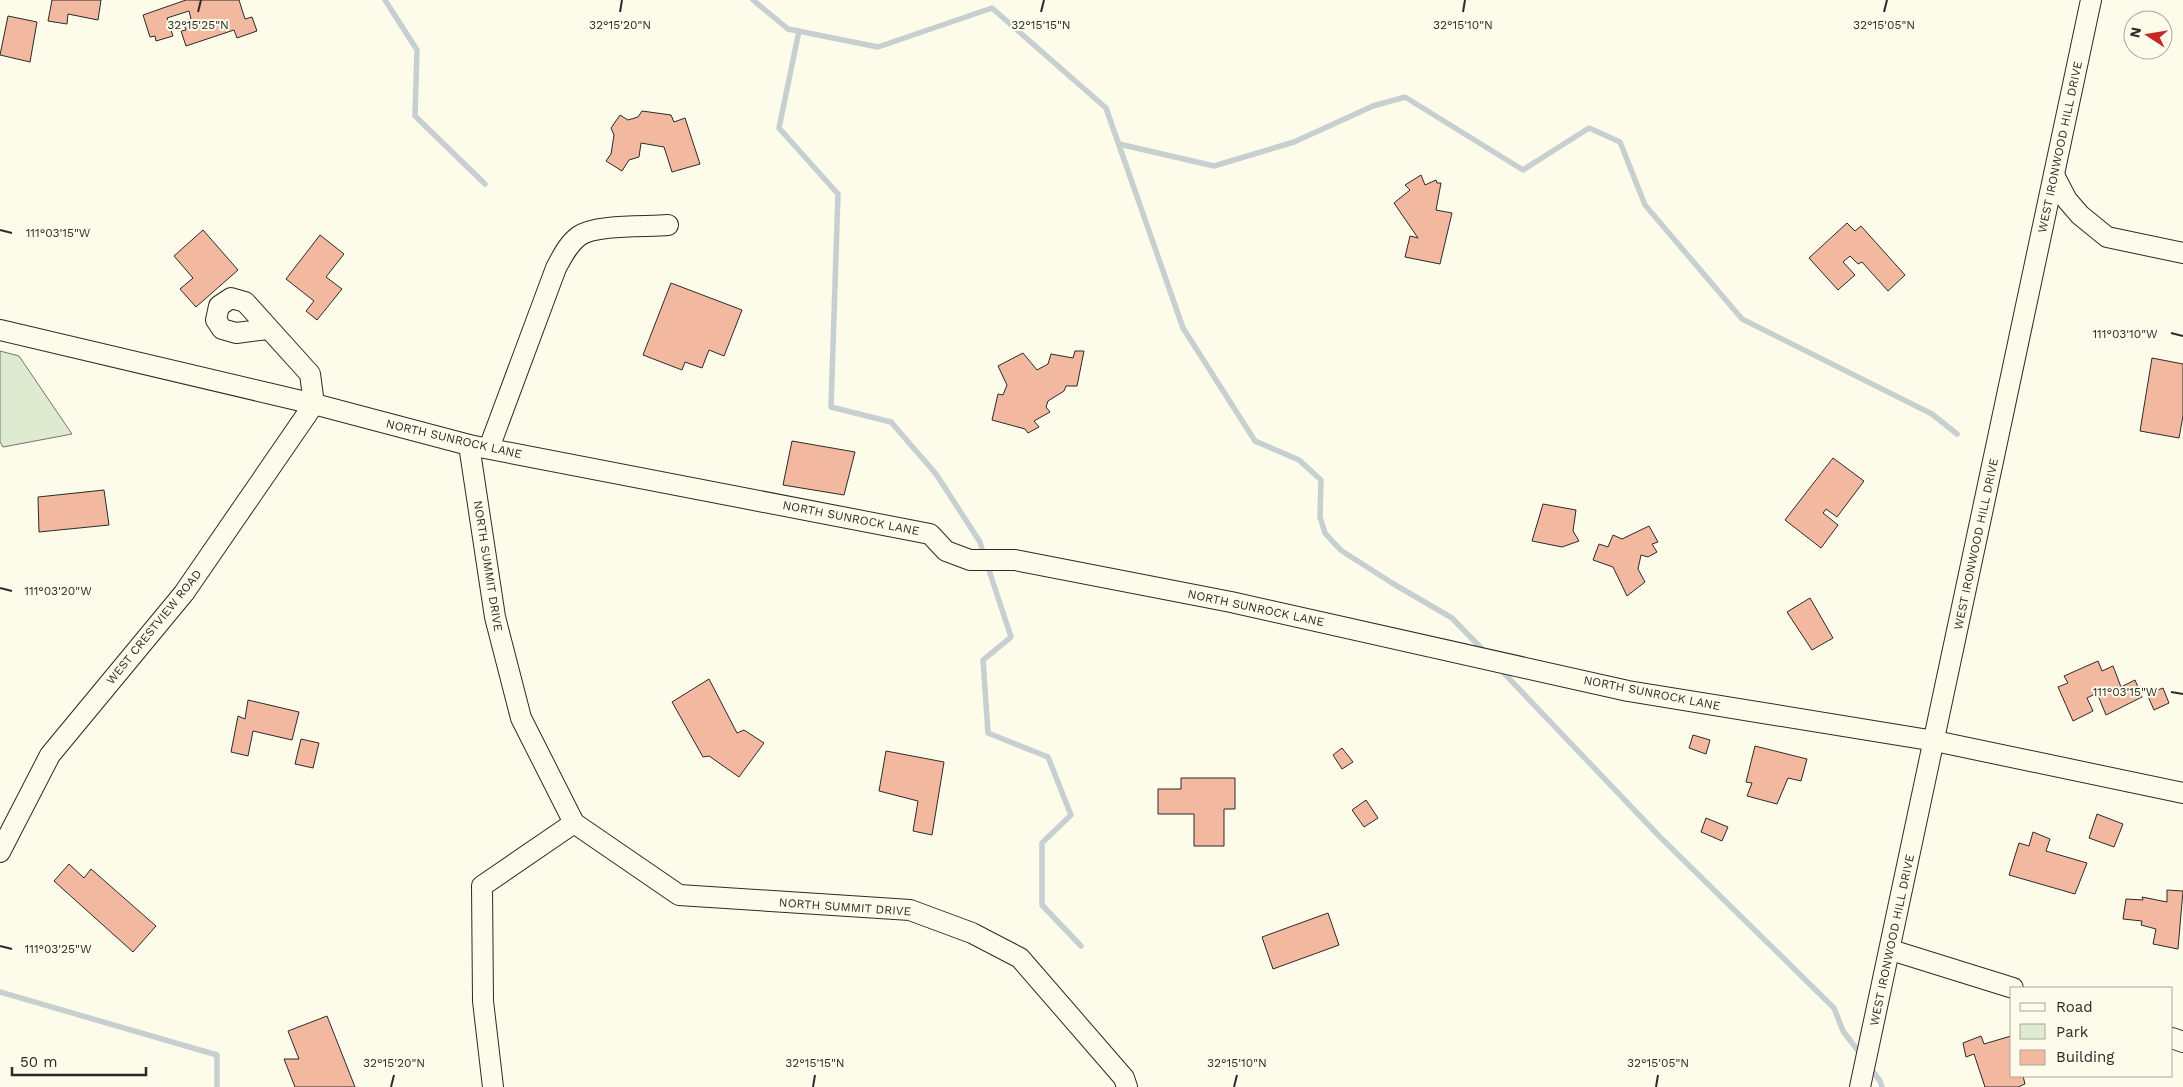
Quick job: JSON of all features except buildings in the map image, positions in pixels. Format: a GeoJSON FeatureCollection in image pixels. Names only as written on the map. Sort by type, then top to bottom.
{"type":"FeatureCollection","features":[{"type":"Feature","properties":{"kind":"street","name":"WEST IRONWOOD HILL DRIVE"},"geometry":{"type":"LineString","coordinates":[[1860,1087],[1891,950],[2091,0]]}},
{"type":"Feature","properties":{"kind":"street"},"geometry":{"type":"LineString","coordinates":[[2054,175],[2068,200],[2080,215],[2107,237],[2183,253]]}},
{"type":"Feature","properties":{"kind":"street"},"geometry":{"type":"LineString","coordinates":[[489,448],[556,268],[567,248],[579,236],[599,228],[668,225]]}},
{"type":"Feature","properties":{"kind":"street"},"geometry":{"type":"LineString","coordinates":[[268,329],[310,374],[314,404]]}},
{"type":"Feature","properties":{"kind":"street","name":"NORTH SUNROCK LANE"},"geometry":{"type":"LineString","coordinates":[[0,330],[314,404],[469,445],[930,534],[946,551],[970,560],[1014,560],[1231,602],[1628,691],[1935,741],[2183,793]]}},
{"type":"Feature","properties":{"kind":"street","name":"WEST CRESTVIEW ROAD"},"geometry":{"type":"LineString","coordinates":[[0,852],[50,754],[184,593],[314,404]]}},
{"type":"Feature","properties":{"kind":"street","name":"NORTH SUMMIT DRIVE"},"geometry":{"type":"LineString","coordinates":[[469,445],[495,617],[521,718],[574,823],[679,895],[910,910],[972,933],[1020,958],[1124,1078],[1127,1087]]}},
{"type":"Feature","properties":{"kind":"street"},"geometry":{"type":"LineString","coordinates":[[493,1087],[483,1002],[482,886],[574,823]]}},
{"type":"Feature","properties":{"kind":"street"},"geometry":{"type":"LineString","coordinates":[[1891,950],[2010,987]]}},
{"type":"Feature","properties":{"kind":"green space"},"geometry":{"type":"Polygon","coordinates":[[[0,351],[19,356],[72,434],[3,447],[0,442],[0,351]]]}},
{"type":"Feature","properties":{"kind":"waterway"},"geometry":{"type":"LineString","coordinates":[[385,0],[417,50],[415,116],[485,184]]}},
{"type":"Feature","properties":{"kind":"waterway"},"geometry":{"type":"LineString","coordinates":[[753,0],[788,29],[878,47],[992,8],[1106,108],[1183,328],[1255,441],[1299,460],[1321,480],[1320,517],[1325,533],[1342,551],[1452,618],[1485,652]]}},
{"type":"Feature","properties":{"kind":"waterway"},"geometry":{"type":"LineString","coordinates":[[799,31],[779,128],[838,194],[831,407],[891,422],[936,474],[980,542],[984,556]]}},
{"type":"Feature","properties":{"kind":"waterway"},"geometry":{"type":"LineString","coordinates":[[1119,144],[1214,166],[1294,142],[1373,106],[1405,97],[1523,170],[1589,128],[1620,142],[1645,205],[1742,319],[1932,414],[1957,434]]}},
{"type":"Feature","properties":{"kind":"waterway"},"geometry":{"type":"LineString","coordinates":[[987,564],[1011,637],[983,660],[988,733],[1048,757],[1071,815],[1042,843],[1042,905],[1081,946]]}},
{"type":"Feature","properties":{"kind":"waterway"},"geometry":{"type":"LineString","coordinates":[[1499,668],[1660,837],[1834,1008],[1843,1031],[1862,1056]]}},
{"type":"Feature","properties":{"kind":"waterway"},"geometry":{"type":"LineString","coordinates":[[0,992],[217,1055],[217,1087]]}},
{"type":"Feature","properties":{"kind":"waterway"},"geometry":{"type":"LineString","coordinates":[[1869,1066],[1882,1087]]}}]}
